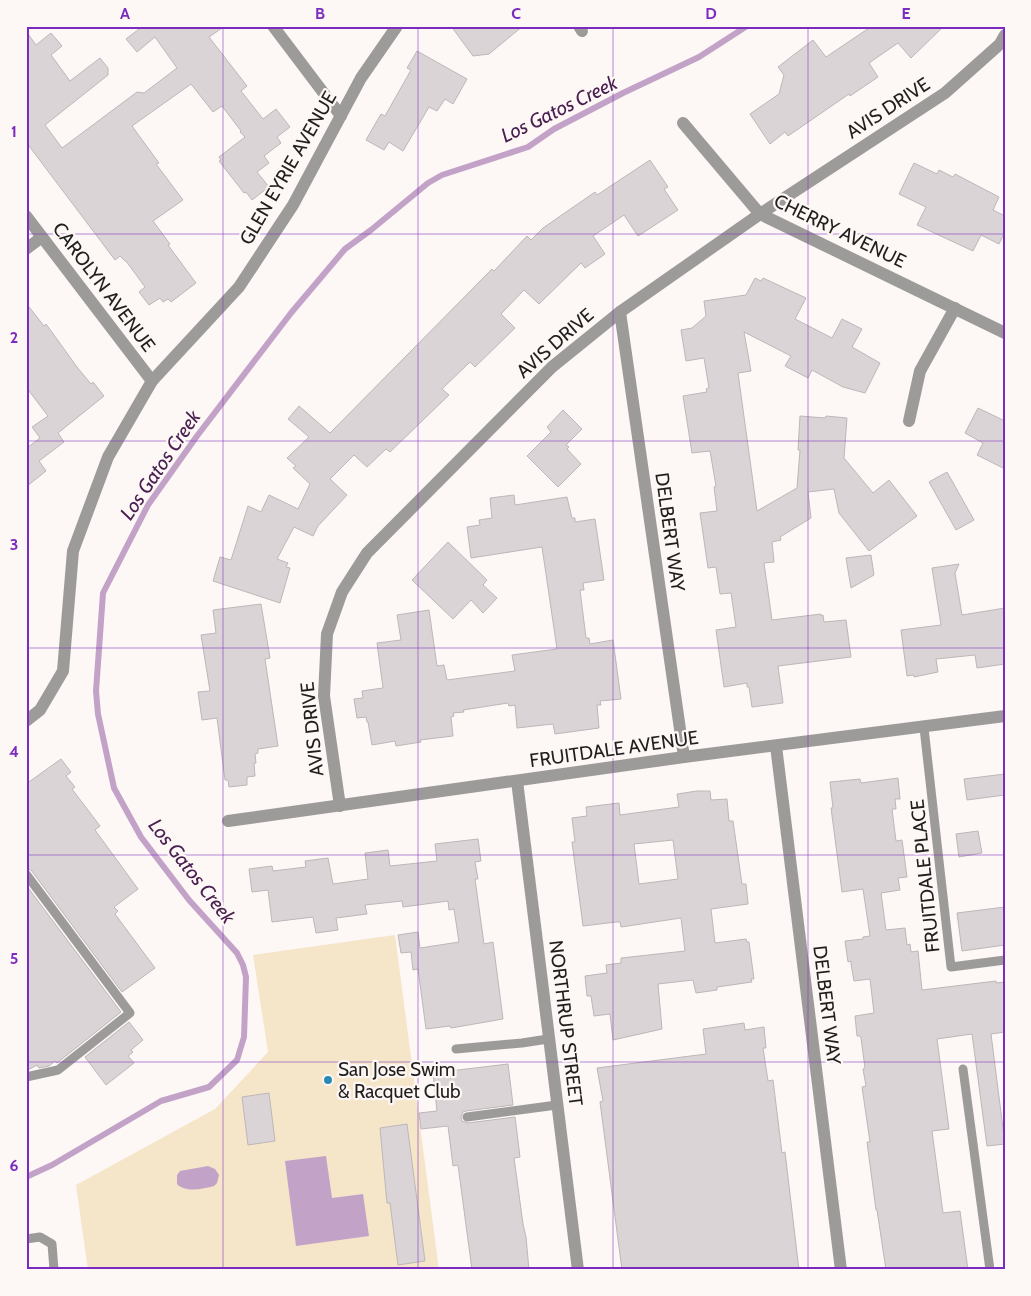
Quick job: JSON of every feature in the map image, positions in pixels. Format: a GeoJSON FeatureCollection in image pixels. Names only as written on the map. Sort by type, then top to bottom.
{"type":"FeatureCollection","features":[{"type":"Feature","properties":{"kind":"street"},"geometry":{"type":"LineString","coordinates":[[273,26],[341,116]]}},
{"type":"Feature","properties":{"kind":"street","name":"GLEN EYRIE AVENUE"},"geometry":{"type":"LineString","coordinates":[[26,721],[40,710],[63,671],[73,551],[108,457],[152,381],[240,287],[293,205],[361,78],[396,26]]}},
{"type":"Feature","properties":{"kind":"street","name":"AVIS DRIVE"},"geometry":{"type":"LineString","coordinates":[[340,806],[324,696],[327,634],[342,592],[367,553],[552,368],[620,312],[760,214],[945,93],[1000,44],[1005,35]]}},
{"type":"Feature","properties":{"kind":"street","name":"CHERRY AVENUE"},"geometry":{"type":"LineString","coordinates":[[683,123],[760,214],[1005,333]]}},
{"type":"Feature","properties":{"kind":"street","name":"CAROLYN AVENUE"},"geometry":{"type":"LineString","coordinates":[[26,216],[152,381]]}},
{"type":"Feature","properties":{"kind":"street"},"geometry":{"type":"LineString","coordinates":[[26,249],[42,237]]}},
{"type":"Feature","properties":{"kind":"street"},"geometry":{"type":"LineString","coordinates":[[908,421],[920,370],[955,308]]}},
{"type":"Feature","properties":{"kind":"street","name":"DELBERT WAY"},"geometry":{"type":"LineString","coordinates":[[620,312],[684,757]]}},
{"type":"Feature","properties":{"kind":"street","name":"FRUITDALE AVENUE"},"geometry":{"type":"LineString","coordinates":[[228,821],[684,757],[924,728],[1005,716]]}},
{"type":"Feature","properties":{"kind":"street","name":"DELBERT WAY"},"geometry":{"type":"LineString","coordinates":[[776,746],[841,1270]]}},
{"type":"Feature","properties":{"kind":"street","name":"NORTHRUP STREET"},"geometry":{"type":"LineString","coordinates":[[517,781],[578,1270]]}},
{"type":"Feature","properties":{"kind":"lane","name":"FRUITDALE PLACE"},"geometry":{"type":"LineString","coordinates":[[924,728],[951,967],[1005,960]]}},
{"type":"Feature","properties":{"kind":"lane"},"geometry":{"type":"LineString","coordinates":[[26,874],[130,1013],[58,1070],[26,1077]]}},
{"type":"Feature","properties":{"kind":"lane"},"geometry":{"type":"LineString","coordinates":[[456,1049],[548,1039]]}},
{"type":"Feature","properties":{"kind":"lane"},"geometry":{"type":"LineString","coordinates":[[963,1069],[990,1270]]}},
{"type":"Feature","properties":{"kind":"lane"},"geometry":{"type":"LineString","coordinates":[[466,1117],[557,1104]]}},
{"type":"Feature","properties":{"kind":"lane"},"geometry":{"type":"LineString","coordinates":[[26,1239],[40,1237],[52,1244],[54,1270]]}},
{"type":"Feature","properties":{"kind":"shaded area","name":"San Jose Swim & Racquet Club"},"geometry":{"type":"Polygon","coordinates":[[[395,935],[439,1270],[88,1270],[76,1185],[215,1109],[268,1052],[253,955],[395,935]]]}},
{"type":"Feature","properties":{"kind":"shaded area"},"geometry":{"type":"Polygon","coordinates":[[[326,1156],[332,1198],[363,1194],[369,1236],[296,1246],[285,1161],[326,1156]]]}},
{"type":"Feature","properties":{"kind":"shaded area"},"geometry":{"type":"Polygon","coordinates":[[[208,1166],[215,1169],[219,1175],[214,1186],[200,1189],[185,1189],[177,1184],[177,1175],[180,1171],[208,1166]]]}},
{"type":"Feature","properties":{"kind":"building"},"geometry":{"type":"Polygon","coordinates":[[[143,26],[225,26],[209,37],[247,86],[241,91],[263,119],[276,109],[290,127],[277,137],[281,143],[264,156],[269,163],[257,172],[269,187],[252,200],[246,192],[244,193],[219,161],[221,160],[219,157],[245,137],[222,106],[213,112],[191,84],[132,126],[159,163],[156,164],[183,200],[153,221],[196,283],[171,302],[168,299],[163,302],[160,298],[149,305],[139,292],[145,287],[126,261],[120,256],[115,260],[26,142],[26,31],[36,45],[51,33],[62,46],[51,55],[70,81],[100,58],[108,68],[108,75],[45,125],[62,148],[137,92],[144,93],[177,68],[155,37],[137,52],[126,39],[143,26]]]}},
{"type":"Feature","properties":{"kind":"building"},"geometry":{"type":"Polygon","coordinates":[[[451,26],[523,26],[489,54],[473,56],[451,26]]]}},
{"type":"Feature","properties":{"kind":"building"},"geometry":{"type":"Polygon","coordinates":[[[872,26],[944,26],[911,58],[898,43],[869,63],[878,77],[850,96],[849,94],[788,136],[785,132],[770,144],[750,114],[779,94],[784,75],[778,67],[813,40],[826,57],[872,26]]]}},
{"type":"Feature","properties":{"kind":"building"},"geometry":{"type":"Polygon","coordinates":[[[417,51],[467,79],[453,104],[445,99],[437,111],[429,107],[403,151],[389,142],[384,150],[366,140],[381,114],[385,116],[411,70],[407,68],[417,51]]]}},
{"type":"Feature","properties":{"kind":"building"},"geometry":{"type":"Polygon","coordinates":[[[650,160],[668,187],[664,189],[678,210],[638,236],[624,215],[593,236],[605,254],[585,268],[581,263],[539,304],[524,290],[501,314],[515,328],[475,367],[470,362],[442,389],[449,395],[390,452],[386,449],[367,467],[354,455],[330,479],[347,495],[318,526],[313,536],[294,527],[277,559],[288,563],[286,567],[290,568],[280,603],[213,581],[220,557],[231,560],[248,506],[261,512],[269,495],[298,509],[310,484],[293,468],[296,466],[287,458],[309,437],[288,419],[299,406],[330,433],[527,236],[531,240],[543,228],[595,192],[597,195],[650,160]]]}},
{"type":"Feature","properties":{"kind":"building"},"geometry":{"type":"Polygon","coordinates":[[[914,163],[937,174],[939,170],[953,177],[955,174],[999,197],[993,210],[1005,216],[1005,232],[999,244],[981,235],[973,251],[917,225],[926,207],[899,194],[914,163]]]}},
{"type":"Feature","properties":{"kind":"building"},"geometry":{"type":"Polygon","coordinates":[[[755,278],[761,281],[763,278],[806,298],[795,319],[832,338],[842,319],[862,329],[852,347],[880,363],[865,393],[843,387],[812,370],[808,378],[785,366],[791,356],[744,332],[751,371],[738,373],[757,511],[797,488],[800,416],[825,418],[826,416],[847,418],[844,458],[873,493],[889,480],[917,516],[869,551],[839,513],[834,489],[808,492],[811,518],[780,537],[781,540],[772,542],[774,562],[764,563],[772,620],[821,614],[821,616],[823,615],[824,622],[846,620],[851,657],[778,666],[783,703],[752,707],[747,683],[724,687],[716,630],[736,627],[731,593],[720,594],[716,567],[708,568],[700,513],[717,511],[714,487],[716,486],[710,451],[692,453],[683,396],[707,392],[706,389],[709,388],[704,358],[686,361],[681,330],[692,328],[706,316],[704,301],[746,295],[755,278]]]}},
{"type":"Feature","properties":{"kind":"building"},"geometry":{"type":"Polygon","coordinates":[[[26,303],[44,326],[46,324],[91,384],[93,382],[104,396],[58,433],[64,442],[39,461],[46,471],[26,487],[26,445],[28,447],[40,438],[32,427],[48,416],[26,387],[26,303]]]}},
{"type":"Feature","properties":{"kind":"building"},"geometry":{"type":"Polygon","coordinates":[[[978,408],[1005,421],[1005,469],[977,455],[983,443],[965,433],[978,408]]]}},
{"type":"Feature","properties":{"kind":"building"},"geometry":{"type":"Polygon","coordinates":[[[563,410],[582,429],[566,445],[569,447],[567,449],[581,464],[558,487],[527,456],[551,432],[547,427],[563,410]]]}},
{"type":"Feature","properties":{"kind":"building"},"geometry":{"type":"Polygon","coordinates":[[[947,472],[974,520],[956,530],[929,482],[947,472]]]}},
{"type":"Feature","properties":{"kind":"building"},"geometry":{"type":"Polygon","coordinates":[[[514,495],[515,505],[567,497],[572,518],[575,518],[575,522],[595,519],[604,580],[583,583],[584,590],[580,590],[586,638],[589,638],[590,644],[613,640],[621,699],[600,701],[601,705],[597,705],[599,728],[555,734],[553,724],[517,728],[515,705],[509,706],[508,703],[453,713],[454,716],[451,717],[453,736],[420,740],[421,742],[396,746],[395,741],[372,745],[368,722],[366,717],[357,718],[354,699],[363,698],[362,691],[383,688],[377,643],[401,640],[397,615],[429,610],[437,666],[444,665],[447,680],[515,671],[512,655],[557,649],[542,547],[471,558],[467,527],[480,525],[479,520],[492,518],[490,498],[514,495]]]}},
{"type":"Feature","properties":{"kind":"building"},"geometry":{"type":"Polygon","coordinates":[[[448,542],[487,580],[483,585],[497,598],[483,613],[471,600],[453,619],[412,580],[448,542]]]}},
{"type":"Feature","properties":{"kind":"building"},"geometry":{"type":"Polygon","coordinates":[[[871,555],[874,575],[851,588],[846,558],[871,555]]]}},
{"type":"Feature","properties":{"kind":"building"},"geometry":{"type":"Polygon","coordinates":[[[959,564],[955,573],[962,615],[1005,608],[1005,664],[977,668],[975,655],[936,659],[938,672],[914,677],[914,675],[907,676],[901,630],[941,625],[932,568],[959,564]]]}},
{"type":"Feature","properties":{"kind":"building"},"geometry":{"type":"Polygon","coordinates":[[[261,604],[270,658],[265,659],[278,746],[258,749],[258,753],[255,754],[256,763],[254,763],[255,776],[247,777],[247,785],[229,787],[228,780],[225,780],[217,718],[202,720],[198,692],[210,691],[201,635],[216,633],[213,610],[261,604]]]}},
{"type":"Feature","properties":{"kind":"building"},"geometry":{"type":"Polygon","coordinates":[[[61,759],[71,772],[66,776],[75,787],[72,789],[100,826],[95,830],[138,889],[114,907],[118,911],[115,914],[155,968],[122,992],[31,870],[26,868],[26,784],[61,759]]]}},
{"type":"Feature","properties":{"kind":"building"},"geometry":{"type":"Polygon","coordinates":[[[1005,774],[1005,795],[967,800],[964,779],[1005,774]]]}},
{"type":"Feature","properties":{"kind":"building"},"geometry":{"type":"Polygon","coordinates":[[[898,778],[900,799],[895,799],[896,809],[892,809],[896,841],[902,840],[907,877],[898,878],[900,890],[881,893],[886,930],[905,928],[907,945],[910,944],[911,952],[918,951],[922,990],[996,981],[996,983],[1005,982],[1005,1032],[991,1034],[1005,1144],[987,1146],[972,1034],[937,1039],[949,1129],[932,1131],[943,1213],[960,1211],[968,1270],[886,1270],[876,1210],[867,1142],[870,1142],[862,1087],[866,1086],[863,1069],[865,1068],[861,1038],[857,1036],[855,1016],[874,1013],[870,979],[854,981],[851,961],[848,962],[845,941],[863,939],[863,937],[870,936],[863,889],[842,892],[831,808],[833,808],[830,782],[860,779],[861,783],[898,778]]]}},
{"type":"Feature","properties":{"kind":"building"},"geometry":{"type":"Polygon","coordinates":[[[710,791],[711,800],[727,799],[729,821],[733,821],[742,884],[746,884],[748,904],[711,909],[715,943],[746,939],[749,942],[754,979],[751,979],[752,982],[717,987],[717,990],[696,993],[693,980],[658,984],[662,1029],[613,1040],[610,1014],[594,1016],[591,996],[587,996],[585,976],[607,973],[606,965],[621,963],[621,958],[685,951],[681,918],[621,927],[620,922],[583,926],[572,842],[575,842],[572,818],[587,816],[586,807],[619,803],[620,815],[679,807],[677,794],[710,791]],[[673,840],[634,844],[639,884],[678,879],[673,840]]]}},
{"type":"Feature","properties":{"kind":"building"},"geometry":{"type":"Polygon","coordinates":[[[978,831],[982,853],[959,857],[956,834],[978,831]]]}},
{"type":"Feature","properties":{"kind":"building"},"geometry":{"type":"Polygon","coordinates":[[[478,839],[481,861],[475,862],[478,879],[475,879],[484,944],[493,942],[503,1019],[451,1028],[450,1026],[426,1029],[418,969],[413,970],[411,952],[401,953],[398,935],[418,932],[420,948],[459,942],[454,909],[449,910],[448,901],[403,907],[402,901],[365,905],[367,914],[336,918],[338,930],[316,933],[313,917],[272,922],[268,890],[252,892],[249,869],[272,866],[273,871],[306,867],[305,861],[328,858],[333,884],[368,879],[365,853],[388,850],[390,866],[437,861],[435,844],[478,839]]]}},
{"type":"Feature","properties":{"kind":"building"},"geometry":{"type":"Polygon","coordinates":[[[26,885],[121,1012],[57,1063],[55,1061],[49,1066],[39,1068],[37,1065],[26,1071],[26,885]]]}},
{"type":"Feature","properties":{"kind":"building"},"geometry":{"type":"Polygon","coordinates":[[[1005,907],[1005,945],[962,951],[957,913],[1005,907]]]}},
{"type":"Feature","properties":{"kind":"building"},"geometry":{"type":"Polygon","coordinates":[[[129,1022],[143,1040],[131,1050],[133,1052],[128,1056],[134,1063],[106,1085],[85,1057],[129,1022]]]}},
{"type":"Feature","properties":{"kind":"building"},"geometry":{"type":"Polygon","coordinates":[[[744,1023],[745,1030],[764,1027],[766,1048],[763,1048],[768,1081],[773,1080],[782,1153],[785,1152],[799,1270],[622,1270],[600,1102],[603,1101],[597,1068],[706,1054],[703,1029],[744,1023]]]}},
{"type":"Feature","properties":{"kind":"building"},"geometry":{"type":"Polygon","coordinates":[[[508,1064],[513,1105],[466,1111],[463,1112],[461,1117],[462,1121],[468,1123],[515,1117],[520,1157],[514,1158],[529,1270],[472,1270],[458,1165],[453,1166],[448,1126],[421,1129],[419,1113],[437,1111],[433,1073],[508,1064]]]}},
{"type":"Feature","properties":{"kind":"building"},"geometry":{"type":"Polygon","coordinates":[[[269,1093],[275,1141],[248,1145],[242,1097],[269,1093]]]}},
{"type":"Feature","properties":{"kind":"building"},"geometry":{"type":"Polygon","coordinates":[[[407,1124],[425,1261],[398,1265],[390,1203],[387,1203],[380,1128],[407,1124]]]}},
{"type":"Feature","properties":{"kind":"waterway","name":"Los Gatos Creek"},"geometry":{"type":"LineString","coordinates":[[26,1177],[52,1165],[161,1101],[209,1087],[237,1060],[244,1037],[246,977],[243,965],[237,953],[189,900],[141,837],[114,788],[98,714],[96,691],[103,593],[148,505],[197,436],[291,313],[345,249],[428,183],[442,175],[528,147],[554,129],[623,93],[699,57],[747,26]]}},
{"type":"Feature","properties":{"kind":"place","name":"San Jose Swim & Racquet Club"},"geometry":{"type":"Point","coordinates":[328,1080]}}]}
